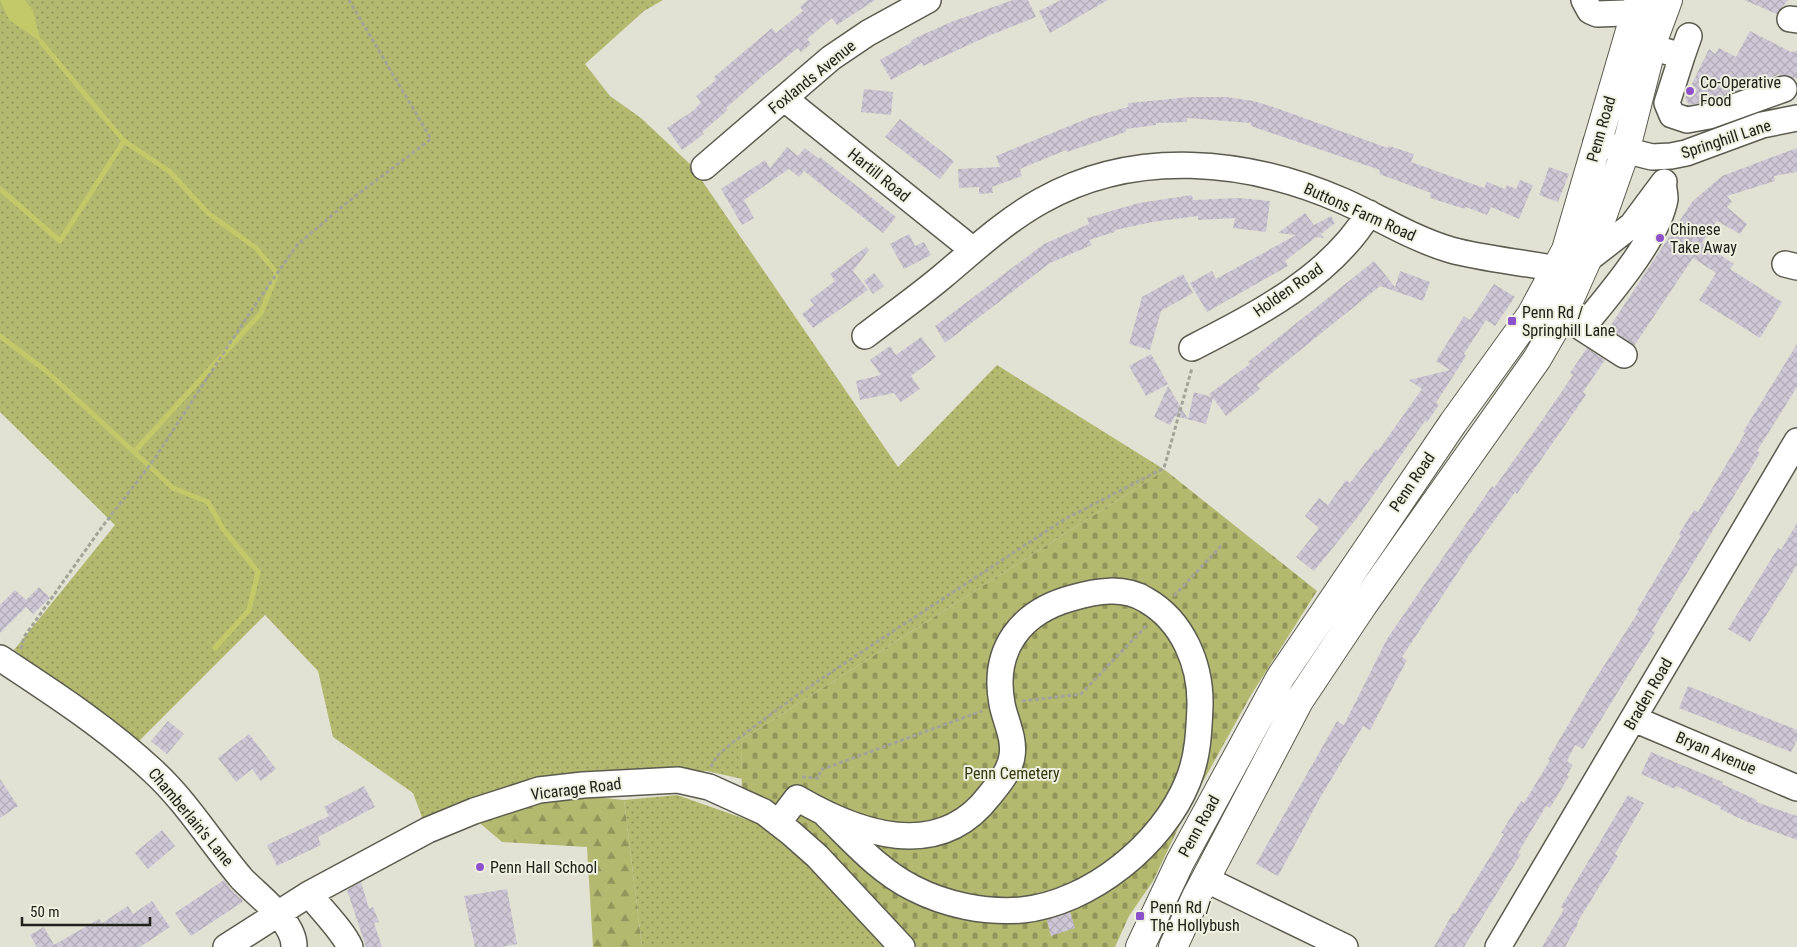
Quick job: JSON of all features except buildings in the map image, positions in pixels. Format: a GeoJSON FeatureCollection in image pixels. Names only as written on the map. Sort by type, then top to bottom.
{"type":"FeatureCollection","features":[{"type":"Feature","properties":{"kind":"highway","name":"Penn Road"},"geometry":{"type":"LineString","coordinates":[[1173,947],[1205,879],[1299,701],[1368,597],[1536,359],[1573,321],[1587,260],[1625,152],[1652,47],[1666,6]]}},
{"type":"Feature","properties":{"kind":"highway","name":"Penn Road"},"geometry":{"type":"LineString","coordinates":[[1140,947],[1180,862],[1280,678],[1453,423],[1531,315],[1556,269],[1566,250],[1637,7]]}},
{"type":"Feature","properties":{"kind":"street","name":"Foxlands Avenue"},"geometry":{"type":"LineString","coordinates":[[704,167],[831,58],[868,33],[928,0]]}},
{"type":"Feature","properties":{"kind":"street"},"geometry":{"type":"LineString","coordinates":[[1584,0],[1590,11],[1597,14],[1637,7],[1666,6]]}},
{"type":"Feature","properties":{"kind":"street"},"geometry":{"type":"LineString","coordinates":[[1652,47],[1685,46],[1667,103],[1672,115],[1687,120],[1702,117],[1784,89]]}},
{"type":"Feature","properties":{"kind":"street"},"geometry":{"type":"LineString","coordinates":[[1758,98],[1762,125]]}},
{"type":"Feature","properties":{"kind":"street","name":"Hartill Road"},"geometry":{"type":"LineString","coordinates":[[785,99],[973,250]]}},
{"type":"Feature","properties":{"kind":"street","name":"Springhill Lane"},"geometry":{"type":"LineString","coordinates":[[1596,143],[1625,152],[1652,157],[1671,156],[1686,153],[1762,125],[1797,118]]}},
{"type":"Feature","properties":{"kind":"street"},"geometry":{"type":"LineString","coordinates":[[1587,260],[1632,225],[1663,184],[1671,156]]}},
{"type":"Feature","properties":{"kind":"street","name":"Buttons Farm Road"},"geometry":{"type":"LineString","coordinates":[[865,336],[973,250],[1041,201],[1072,187],[1134,169],[1170,164],[1200,164],[1240,170],[1310,188],[1369,213],[1417,237],[1451,250],[1556,269]]}},
{"type":"Feature","properties":{"kind":"street"},"geometry":{"type":"LineString","coordinates":[[1624,355],[1573,321],[1638,254],[1659,220],[1665,197],[1663,184]]}},
{"type":"Feature","properties":{"kind":"street","name":"Holden Road"},"geometry":{"type":"LineString","coordinates":[[1192,348],[1253,315],[1321,268],[1348,244],[1369,213]]}},
{"type":"Feature","properties":{"kind":"street","name":"Braden Road"},"geometry":{"type":"LineString","coordinates":[[1498,947],[1797,441]]}},
{"type":"Feature","properties":{"kind":"street"},"geometry":{"type":"LineString","coordinates":[[778,823],[797,798],[827,816],[880,835],[900,836],[939,831],[957,825],[972,816],[996,788],[1007,771],[1012,757],[1012,744],[1002,704],[999,682],[1004,657],[1011,637],[1027,619],[1064,600],[1090,593],[1115,591],[1132,593],[1147,600],[1171,620],[1192,655],[1198,674],[1200,696],[1197,751],[1188,781],[1172,812],[1146,845],[1127,862],[1080,892],[1055,902],[1025,909],[1001,911],[967,907],[938,899],[913,888],[886,872],[827,816]]}},
{"type":"Feature","properties":{"kind":"street","name":"Chamberlain's Lane"},"geometry":{"type":"LineString","coordinates":[[7,663],[98,724],[154,772],[243,879],[278,914],[287,927],[294,942],[294,947]]}},
{"type":"Feature","properties":{"kind":"street","name":"Bryan Avenue"},"geometry":{"type":"LineString","coordinates":[[1634,719],[1797,788]]}},
{"type":"Feature","properties":{"kind":"street","name":"Vicarage Road"},"geometry":{"type":"LineString","coordinates":[[226,947],[309,894],[428,830],[474,811],[539,790],[582,785],[678,780],[709,788],[764,812],[816,856],[902,947]]}},
{"type":"Feature","properties":{"kind":"street"},"geometry":{"type":"LineString","coordinates":[[1205,879],[1330,944]]}},
{"type":"Feature","properties":{"kind":"street"},"geometry":{"type":"LineString","coordinates":[[309,894],[335,927],[346,936],[350,947]]}},
{"type":"Feature","properties":{"kind":"path"},"geometry":{"type":"LineString","coordinates":[[7,663],[102,527],[153,460],[297,245],[348,200],[431,139],[349,0]]}},
{"type":"Feature","properties":{"kind":"path"},"geometry":{"type":"LineString","coordinates":[[709,788],[711,766],[716,757],[797,695],[1065,519],[1164,468],[1192,369],[1192,348]]}},
{"type":"Feature","properties":{"kind":"green space"},"geometry":{"type":"Polygon","coordinates":[[[0,0],[663,0],[644,11],[585,64],[610,96],[641,118],[692,166],[898,467],[997,365],[1165,470],[741,740],[742,779],[707,771],[581,776],[425,825],[413,793],[333,737],[318,671],[265,615],[137,743],[14,650],[115,525],[0,412],[0,0]]]}},
{"type":"Feature","properties":{"kind":"green space","name":"Penn Cemetery"},"geometry":{"type":"Polygon","coordinates":[[[1165,470],[1317,591],[1251,695],[1186,812],[1153,881],[1129,916],[1115,947],[912,947],[742,797],[741,740],[1165,470]]]}},
{"type":"Feature","properties":{"kind":"green space"},"geometry":{"type":"Polygon","coordinates":[[[677,795],[771,828],[817,873],[886,947],[642,947],[624,800],[677,795]]]}},
{"type":"Feature","properties":{"kind":"green space"},"geometry":{"type":"Polygon","coordinates":[[[584,796],[624,800],[642,947],[593,947],[587,847],[502,842],[475,819],[505,808],[584,796]]]}},
{"type":"Feature","properties":{"kind":"shaded area"},"geometry":{"type":"Polygon","coordinates":[[[0,0],[25,0],[33,11],[41,42],[9,20],[0,0]]]}},
{"type":"Feature","properties":{"kind":"waterway"},"geometry":{"type":"LineString","coordinates":[[0,189],[60,241],[124,141],[41,42]]}},
{"type":"Feature","properties":{"kind":"waterway"},"geometry":{"type":"LineString","coordinates":[[124,141],[169,171],[208,213],[256,248],[277,273],[261,313],[134,452]]}},
{"type":"Feature","properties":{"kind":"waterway"},"geometry":{"type":"LineString","coordinates":[[0,336],[45,370],[173,488],[208,502],[223,529],[258,572],[249,610],[215,648]]}},
{"type":"Feature","properties":{"kind":"place","name":"Co-Operative Food"},"geometry":{"type":"Point","coordinates":[1690,91]}},
{"type":"Feature","properties":{"kind":"place","name":"Chinese Take Away"},"geometry":{"type":"Point","coordinates":[1660,238]}},
{"type":"Feature","properties":{"kind":"place","name":"Penn Rd / Springhill Lane"},"geometry":{"type":"Point","coordinates":[1512,321]}},
{"type":"Feature","properties":{"kind":"place","name":"Penn Hall School"},"geometry":{"type":"Point","coordinates":[480,867]}},
{"type":"Feature","properties":{"kind":"place","name":"Penn Rd / The Hollybush"},"geometry":{"type":"Point","coordinates":[1140,916]}}]}
